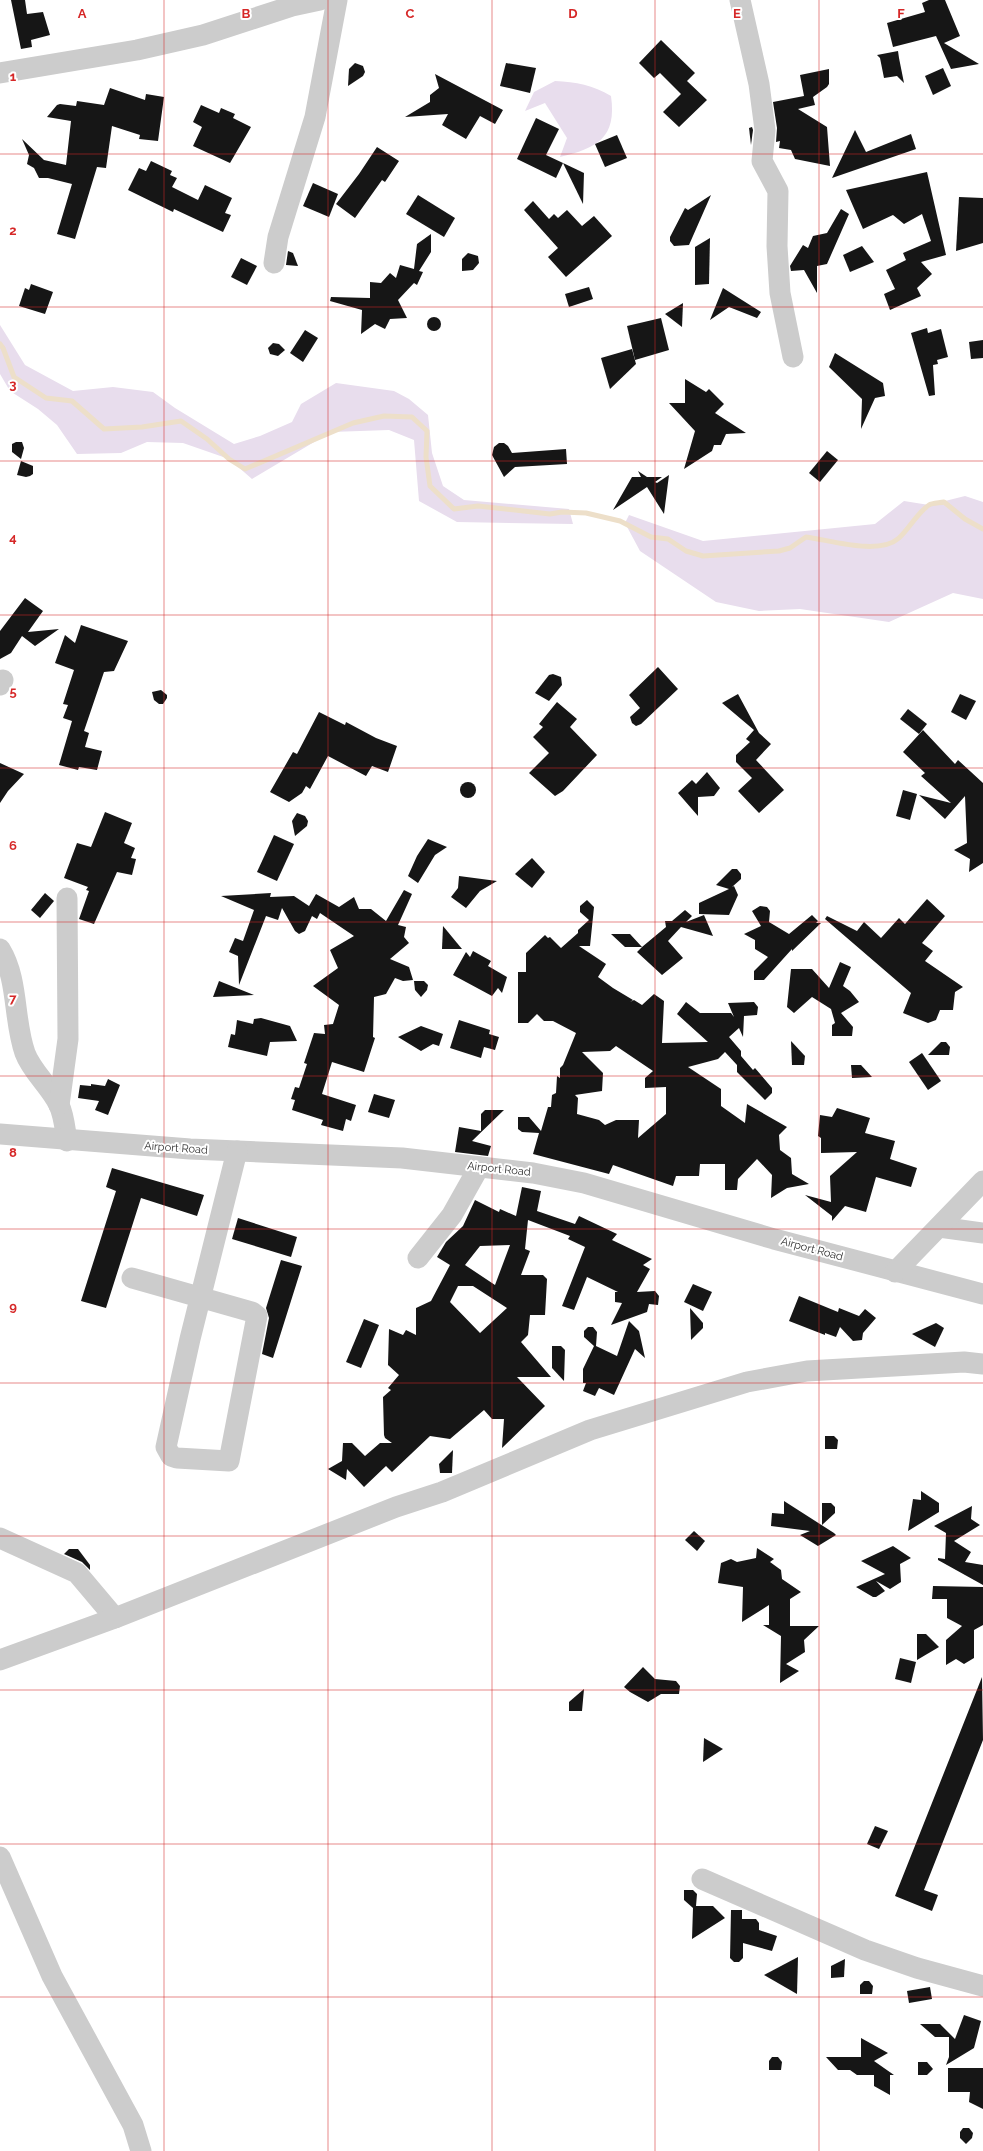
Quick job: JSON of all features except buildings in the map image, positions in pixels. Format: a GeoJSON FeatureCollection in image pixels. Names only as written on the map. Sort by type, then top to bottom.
{"type":"FeatureCollection","features":[{"type":"Feature","properties":{"kind":"street"},"geometry":{"type":"LineString","coordinates":[[0,73],[137,50],[196,37],[292,6],[320,0]]}},
{"type":"Feature","properties":{"kind":"street"},"geometry":{"type":"LineString","coordinates":[[274,263],[278,237],[315,117],[338,0]]}},
{"type":"Feature","properties":{"kind":"street"},"geometry":{"type":"LineString","coordinates":[[740,0],[760,92],[765,130],[762,161],[778,191],[777,246],[780,293],[793,357]]}},
{"type":"Feature","properties":{"kind":"street"},"geometry":{"type":"LineString","coordinates":[[59,1105],[68,1039],[67,898]]}},
{"type":"Feature","properties":{"kind":"street"},"geometry":{"type":"LineString","coordinates":[[0,949],[8,961],[17,1025],[26,1054],[59,1105],[67,1140]]}},
{"type":"Feature","properties":{"kind":"street","name":"Airport Road"},"geometry":{"type":"LineString","coordinates":[[0,1134],[237,1151],[402,1158],[533,1172],[584,1183],[894,1272],[983,1294]]}},
{"type":"Feature","properties":{"kind":"street"},"geometry":{"type":"LineString","coordinates":[[132,1278],[201,1298],[252,1312],[257,1316],[229,1461],[177,1458],[171,1456],[166,1447],[201,1298],[237,1151]]}},
{"type":"Feature","properties":{"kind":"street"},"geometry":{"type":"LineString","coordinates":[[418,1258],[452,1215],[479,1167]]}},
{"type":"Feature","properties":{"kind":"street"},"geometry":{"type":"LineString","coordinates":[[894,1272],[983,1181]]}},
{"type":"Feature","properties":{"kind":"street"},"geometry":{"type":"LineString","coordinates":[[939,1227],[983,1233]]}},
{"type":"Feature","properties":{"kind":"street"},"geometry":{"type":"LineString","coordinates":[[0,1660],[115,1618],[396,1507],[442,1492],[590,1430],[747,1382],[807,1371],[964,1362],[983,1364]]}},
{"type":"Feature","properties":{"kind":"street"},"geometry":{"type":"LineString","coordinates":[[0,1538],[77,1573],[115,1618]]}},
{"type":"Feature","properties":{"kind":"street"},"geometry":{"type":"LineString","coordinates":[[0,1857],[52,1976],[133,2125],[141,2151]]}},
{"type":"Feature","properties":{"kind":"street"},"geometry":{"type":"LineString","coordinates":[[702,1880],[865,1950],[917,1968],[983,1986]]}},
{"type":"Feature","properties":{"kind":"shaded area"},"geometry":{"type":"Polygon","coordinates":[[[555,81],[584,85],[604,92],[611,96],[612,110],[611,122],[602,139],[584,150],[560,157],[567,138],[545,103],[525,111],[534,92],[555,81]]]}},
{"type":"Feature","properties":{"kind":"shaded area"},"geometry":{"type":"Polygon","coordinates":[[[0,325],[25,365],[73,391],[113,387],[153,392],[175,408],[234,444],[260,436],[292,422],[301,404],[336,383],[394,391],[409,399],[428,415],[432,453],[443,486],[464,500],[569,509],[573,524],[457,522],[419,501],[414,440],[389,430],[331,432],[252,479],[229,459],[183,443],[147,442],[121,453],[77,454],[57,425],[38,409],[10,391],[0,374],[0,325]]]}},
{"type":"Feature","properties":{"kind":"shaded area"},"geometry":{"type":"Polygon","coordinates":[[[965,496],[983,502],[983,599],[953,593],[889,622],[800,609],[759,611],[716,602],[640,551],[625,523],[629,515],[703,541],[875,524],[904,501],[929,505],[965,496]]]}},
{"type":"Feature","properties":{"kind":"waterway"},"geometry":{"type":"LineString","coordinates":[[0,344],[14,377],[46,398],[72,401],[104,429],[142,427],[181,421],[207,439],[229,459],[245,469],[353,423],[384,416],[412,417],[427,431],[426,457],[430,486],[454,509],[478,506],[550,514],[562,512],[586,513],[620,521],[651,537],[668,539],[686,551],[703,556],[779,551],[790,548],[806,537],[854,545],[879,546],[890,543],[899,538],[921,512],[929,505],[944,502],[965,519],[983,529]]}}]}
